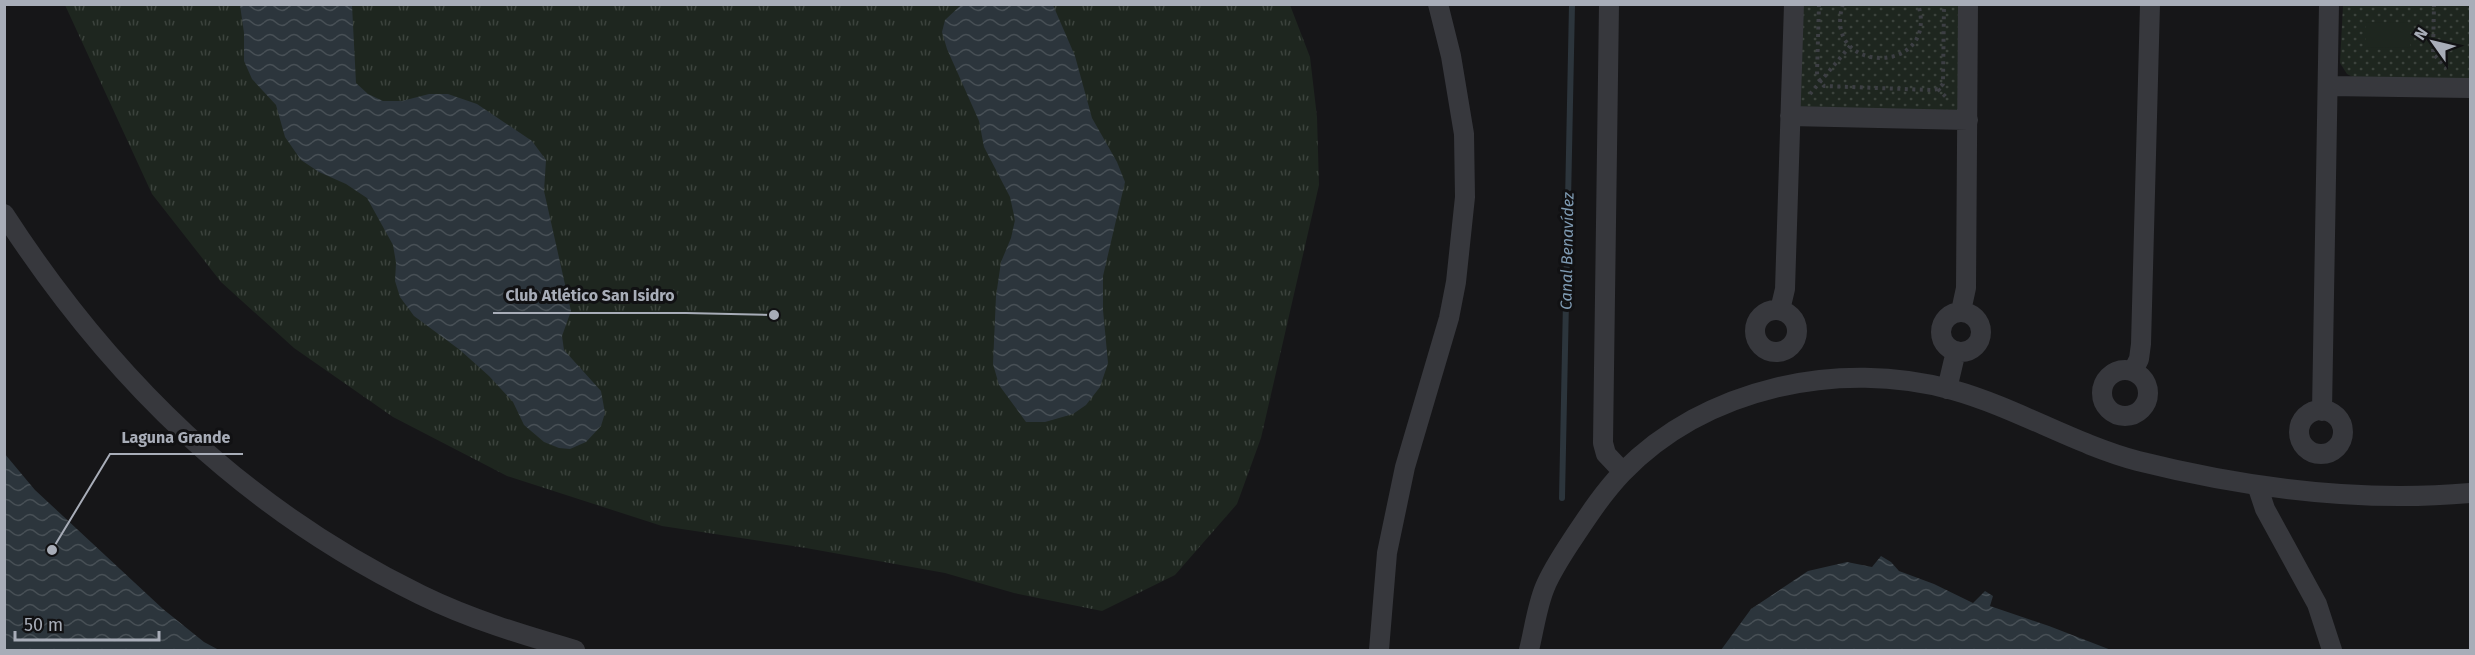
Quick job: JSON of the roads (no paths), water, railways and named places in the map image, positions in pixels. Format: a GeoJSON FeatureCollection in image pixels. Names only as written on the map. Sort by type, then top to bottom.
{"type":"FeatureCollection","features":[{"type":"Feature","properties":{"kind":"street"},"geometry":{"type":"LineString","coordinates":[[1379,651],[1387,552],[1405,467],[1449,318],[1465,197],[1464,134],[1451,56],[1438,4]]}},
{"type":"Feature","properties":{"kind":"street"},"geometry":{"type":"LineString","coordinates":[[1609,4],[1603,443],[1606,454],[1623,472]]}},
{"type":"Feature","properties":{"kind":"street"},"geometry":{"type":"LineString","coordinates":[[1780,310],[1785,289],[1794,4]]}},
{"type":"Feature","properties":{"kind":"street"},"geometry":{"type":"LineString","coordinates":[[1961,312],[1966,288],[1968,4]]}},
{"type":"Feature","properties":{"kind":"street"},"geometry":{"type":"LineString","coordinates":[[2133,371],[2139,359],[2141,344],[2150,4]]}},
{"type":"Feature","properties":{"kind":"street"},"geometry":{"type":"LineString","coordinates":[[2322,411],[2329,4]]}},
{"type":"Feature","properties":{"kind":"street"},"geometry":{"type":"LineString","coordinates":[[2329,86],[2470,88]]}},
{"type":"Feature","properties":{"kind":"street"},"geometry":{"type":"LineString","coordinates":[[1790,116],[1968,120]]}},
{"type":"Feature","properties":{"kind":"street"},"geometry":{"type":"LineString","coordinates":[[4,214],[63,298],[128,378],[174,423],[264,499],[317,537],[422,596],[481,620],[575,651]]}},
{"type":"Feature","properties":{"kind":"street"},"geometry":{"type":"LineString","coordinates":[[1961,312],[1973,316],[1981,332],[1971,349],[1956,351],[1943,341],[1941,327],[1948,316],[1961,312]]}},
{"type":"Feature","properties":{"kind":"street"},"geometry":{"type":"LineString","coordinates":[[1947,388],[1956,351]]}},
{"type":"Feature","properties":{"kind":"street"},"geometry":{"type":"LineString","coordinates":[[1529,651],[1544,589],[1554,569],[1597,503],[1623,472],[1671,434],[1708,412],[1770,389],[1806,381],[1851,377],[1890,379],[1947,388],[2001,406],[2116,454],[2222,480],[2313,491],[2404,496],[2470,493]]}},
{"type":"Feature","properties":{"kind":"street"},"geometry":{"type":"LineString","coordinates":[[2257,485],[2265,509],[2317,604],[2332,651]]}},
{"type":"Feature","properties":{"kind":"water"},"geometry":{"type":"Polygon","coordinates":[[[240,5],[352,5],[356,83],[368,94],[383,101],[402,101],[429,94],[448,94],[477,104],[532,141],[546,160],[544,191],[571,311],[562,336],[564,350],[601,391],[605,413],[601,426],[586,442],[570,449],[559,448],[544,442],[524,425],[513,402],[489,376],[460,350],[414,316],[400,297],[395,281],[396,263],[393,245],[367,198],[301,160],[285,137],[276,105],[252,79],[244,61],[244,33],[240,5]]]}},
{"type":"Feature","properties":{"kind":"water"},"geometry":{"type":"Polygon","coordinates":[[[961,5],[1053,5],[1075,56],[1092,118],[1117,162],[1125,182],[1103,276],[1103,310],[1108,363],[1100,387],[1086,405],[1073,414],[1045,422],[1026,422],[999,385],[993,364],[996,296],[1001,262],[1011,238],[1015,220],[1010,197],[984,147],[979,121],[947,49],[942,32],[945,20],[961,5]]]}},
{"type":"Feature","properties":{"kind":"water"},"geometry":{"type":"Polygon","coordinates":[[[4,453],[35,490],[163,609],[204,642],[219,650],[5,650],[4,453]]]}},
{"type":"Feature","properties":{"kind":"water"},"geometry":{"type":"Polygon","coordinates":[[[1881,556],[1899,571],[1934,584],[1973,603],[1985,591],[1993,596],[1990,606],[2111,650],[1721,650],[1751,609],[1808,571],[1847,562],[1872,567],[1881,556]]]}},
{"type":"Feature","properties":{"kind":"waterway","name":"Canal Benavídez"},"geometry":{"type":"LineString","coordinates":[[1562,498],[1572,4]]}},
{"type":"Feature","properties":{"kind":"place","name":"Club Atlético San Isidro"},"geometry":{"type":"Point","coordinates":[774,315]}},
{"type":"Feature","properties":{"kind":"place","name":"Laguna Grande"},"geometry":{"type":"Point","coordinates":[52,550]}}]}
